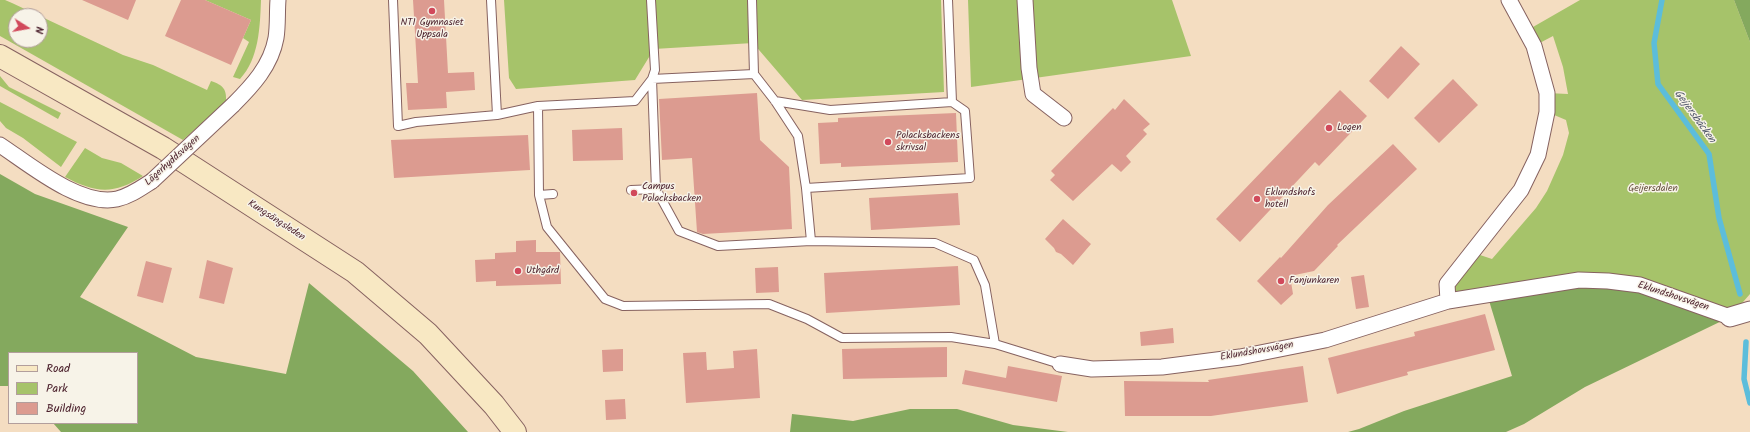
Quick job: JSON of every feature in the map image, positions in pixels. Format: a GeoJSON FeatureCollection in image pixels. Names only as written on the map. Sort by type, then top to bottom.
{"type":"FeatureCollection","features":[{"type":"Feature","properties":{"kind":"main road","name":"Kungsängsleden"},"geometry":{"type":"LineString","coordinates":[[0,56],[163,148],[355,272],[428,334],[494,405],[514,432]]}},
{"type":"Feature","properties":{"kind":"street","name":"Lägerhyddsvägen"},"geometry":{"type":"LineString","coordinates":[[0,145],[65,188],[90,198],[116,199],[138,191],[152,181],[246,93],[268,63],[276,37],[278,0]]}},
{"type":"Feature","properties":{"kind":"street"},"geometry":{"type":"LineString","coordinates":[[1025,0],[1029,68],[1033,94],[1064,118]]}},
{"type":"Feature","properties":{"kind":"street"},"geometry":{"type":"LineString","coordinates":[[1448,301],[1446,284],[1521,190],[1538,155],[1547,112],[1548,93],[1534,46],[1509,0]]}},
{"type":"Feature","properties":{"kind":"street","name":"Eklundshovsvägen"},"geometry":{"type":"LineString","coordinates":[[1060,364],[1092,369],[1162,367],[1240,356],[1325,340],[1448,301],[1580,280],[1608,281],[1640,285],[1730,316]]}},
{"type":"Feature","properties":{"kind":"street"},"geometry":{"type":"LineString","coordinates":[[1730,316],[1750,311]]}},
{"type":"Feature","properties":{"kind":"lane"},"geometry":{"type":"LineString","coordinates":[[393,0],[398,126],[416,122],[497,115],[538,106],[635,101],[652,79],[655,70],[651,0]]}},
{"type":"Feature","properties":{"kind":"lane"},"geometry":{"type":"LineString","coordinates":[[491,0],[497,115]]}},
{"type":"Feature","properties":{"kind":"lane"},"geometry":{"type":"LineString","coordinates":[[752,0],[754,74],[775,101],[798,136],[806,188],[811,241]]}},
{"type":"Feature","properties":{"kind":"lane"},"geometry":{"type":"LineString","coordinates":[[948,0],[952,102]]}},
{"type":"Feature","properties":{"kind":"lane"},"geometry":{"type":"LineString","coordinates":[[652,79],[754,74]]}},
{"type":"Feature","properties":{"kind":"lane"},"geometry":{"type":"LineString","coordinates":[[652,79],[656,188],[679,230],[718,246],[811,241],[935,243],[974,260],[985,285],[995,344]]}},
{"type":"Feature","properties":{"kind":"lane"},"geometry":{"type":"LineString","coordinates":[[775,101],[830,110],[952,102],[965,111],[970,178],[806,188]]}},
{"type":"Feature","properties":{"kind":"lane"},"geometry":{"type":"LineString","coordinates":[[538,106],[539,194],[547,227],[605,299],[622,306],[769,304],[807,319],[842,338],[951,336],[995,344],[1060,364]]}},
{"type":"Feature","properties":{"kind":"lane"},"geometry":{"type":"LineString","coordinates":[[631,190],[656,188]]}},
{"type":"Feature","properties":{"kind":"lane"},"geometry":{"type":"LineString","coordinates":[[539,194],[553,194]]}},
{"type":"Feature","properties":{"kind":"green space"},"geometry":{"type":"Polygon","coordinates":[[[0,0],[5,0],[22,8],[8,8],[8,41],[0,36],[0,0]]]}},
{"type":"Feature","properties":{"kind":"green space"},"geometry":{"type":"Polygon","coordinates":[[[205,0],[261,0],[259,32],[255,52],[246,71],[240,79],[233,77],[249,42],[243,38],[251,20],[205,0]]]}},
{"type":"Feature","properties":{"kind":"green space"},"geometry":{"type":"Polygon","coordinates":[[[504,0],[941,0],[944,92],[802,100],[753,43],[654,49],[635,80],[516,89],[509,78],[504,0]]]}},
{"type":"Feature","properties":{"kind":"green space"},"geometry":{"type":"Polygon","coordinates":[[[968,0],[1172,0],[1191,56],[971,87],[968,0]]]}},
{"type":"Feature","properties":{"kind":"green space","name":"Geijersdalen"},"geometry":{"type":"Polygon","coordinates":[[[1580,0],[1734,0],[1750,42],[1750,294],[1730,317],[1672,297],[1448,301],[1447,284],[1471,252],[1492,259],[1536,208],[1547,191],[1563,155],[1569,133],[1566,120],[1547,112],[1547,93],[1568,94],[1563,67],[1553,36],[1534,46],[1526,31],[1580,0]]]}},
{"type":"Feature","properties":{"kind":"green space"},"geometry":{"type":"Polygon","coordinates":[[[1734,0],[1750,0],[1750,42],[1734,0]]]}},
{"type":"Feature","properties":{"kind":"green space"},"geometry":{"type":"Polygon","coordinates":[[[48,20],[123,55],[153,65],[207,90],[211,81],[223,88],[226,94],[226,102],[183,140],[21,48],[48,48],[48,20]]]}},
{"type":"Feature","properties":{"kind":"green space"},"geometry":{"type":"Polygon","coordinates":[[[0,76],[9,87],[61,113],[58,119],[0,86],[0,76]]]}},
{"type":"Feature","properties":{"kind":"green space"},"geometry":{"type":"Polygon","coordinates":[[[0,102],[77,142],[61,167],[23,138],[6,128],[0,121],[0,102]]]}},
{"type":"Feature","properties":{"kind":"green space"},"geometry":{"type":"Polygon","coordinates":[[[85,148],[102,158],[121,163],[143,176],[123,186],[104,190],[86,186],[65,177],[85,148]]]}},
{"type":"Feature","properties":{"kind":"green space"},"geometry":{"type":"Polygon","coordinates":[[[0,174],[35,194],[128,227],[80,297],[196,357],[286,374],[309,283],[413,371],[468,432],[61,432],[54,424],[138,424],[138,352],[8,352],[8,386],[0,386],[0,174]]]}},
{"type":"Feature","properties":{"kind":"green space"},"geometry":{"type":"Polygon","coordinates":[[[1608,281],[1730,317],[1585,387],[1524,424],[1506,432],[1348,432],[1404,411],[1512,376],[1487,294],[1608,281]]]}},
{"type":"Feature","properties":{"kind":"green space"},"geometry":{"type":"Polygon","coordinates":[[[910,409],[957,409],[1013,425],[1068,432],[790,432],[792,414],[853,421],[910,409]]]}},
{"type":"Feature","properties":{"kind":"building"},"geometry":{"type":"Polygon","coordinates":[[[82,0],[136,0],[128,20],[82,0]]]}},
{"type":"Feature","properties":{"kind":"building"},"geometry":{"type":"Polygon","coordinates":[[[181,0],[205,0],[251,20],[231,65],[165,36],[181,0]]]}},
{"type":"Feature","properties":{"kind":"building"},"geometry":{"type":"Polygon","coordinates":[[[413,0],[444,0],[448,73],[474,72],[475,90],[446,92],[447,108],[408,110],[406,83],[418,83],[413,0]]]}},
{"type":"Feature","properties":{"kind":"building"},"geometry":{"type":"Polygon","coordinates":[[[1401,46],[1420,64],[1388,99],[1369,81],[1401,46]]]}},
{"type":"Feature","properties":{"kind":"building"},"geometry":{"type":"Polygon","coordinates":[[[1453,79],[1478,105],[1439,143],[1414,118],[1453,79]]]}},
{"type":"Feature","properties":{"kind":"building"},"geometry":{"type":"Polygon","coordinates":[[[1340,90],[1367,116],[1319,166],[1315,162],[1240,242],[1216,219],[1340,90]]]}},
{"type":"Feature","properties":{"kind":"building"},"geometry":{"type":"Polygon","coordinates":[[[757,93],[760,140],[789,167],[792,229],[703,234],[697,232],[692,158],[662,160],[659,99],[757,93]]]}},
{"type":"Feature","properties":{"kind":"building"},"geometry":{"type":"Polygon","coordinates":[[[1124,99],[1150,124],[1143,130],[1147,134],[1126,156],[1131,162],[1121,172],[1112,164],[1073,201],[1050,180],[1055,175],[1051,171],[1113,108],[1115,110],[1124,99]]]}},
{"type":"Feature","properties":{"kind":"building","name":"Polacksbackens skrivsal"},"geometry":{"type":"Polygon","coordinates":[[[956,113],[958,162],[841,167],[841,163],[820,164],[818,123],[838,122],[838,118],[956,113]]]}},
{"type":"Feature","properties":{"kind":"building"},"geometry":{"type":"Polygon","coordinates":[[[622,128],[623,160],[573,161],[572,130],[622,128]]]}},
{"type":"Feature","properties":{"kind":"building"},"geometry":{"type":"Polygon","coordinates":[[[528,135],[530,170],[394,178],[391,140],[528,135]]]}},
{"type":"Feature","properties":{"kind":"building"},"geometry":{"type":"Polygon","coordinates":[[[1393,144],[1417,169],[1337,245],[1338,246],[1314,271],[1290,276],[1293,294],[1281,305],[1257,281],[1280,257],[1281,258],[1328,205],[1393,144]]]}},
{"type":"Feature","properties":{"kind":"building"},"geometry":{"type":"Polygon","coordinates":[[[958,193],[960,225],[871,230],[869,198],[958,193]]]}},
{"type":"Feature","properties":{"kind":"building"},"geometry":{"type":"Polygon","coordinates":[[[1063,219],[1091,244],[1073,265],[1061,254],[1056,252],[1045,239],[1063,219]]]}},
{"type":"Feature","properties":{"kind":"building","name":"Uthgård"},"geometry":{"type":"Polygon","coordinates":[[[536,240],[536,252],[560,252],[561,284],[496,286],[496,281],[476,282],[475,260],[495,259],[495,253],[516,252],[516,241],[536,240]]]}},
{"type":"Feature","properties":{"kind":"building"},"geometry":{"type":"Polygon","coordinates":[[[207,260],[233,268],[224,304],[199,298],[207,260]]]}},
{"type":"Feature","properties":{"kind":"building"},"geometry":{"type":"Polygon","coordinates":[[[146,261],[172,268],[163,303],[137,296],[146,261]]]}},
{"type":"Feature","properties":{"kind":"building"},"geometry":{"type":"Polygon","coordinates":[[[958,266],[960,305],[826,313],[824,273],[958,266]]]}},
{"type":"Feature","properties":{"kind":"building"},"geometry":{"type":"Polygon","coordinates":[[[778,267],[779,292],[756,293],[755,268],[778,267]]]}},
{"type":"Feature","properties":{"kind":"building"},"geometry":{"type":"Polygon","coordinates":[[[1364,275],[1369,307],[1356,309],[1351,277],[1364,275]]]}},
{"type":"Feature","properties":{"kind":"building"},"geometry":{"type":"Polygon","coordinates":[[[1485,314],[1495,350],[1407,372],[1408,375],[1337,394],[1328,358],[1415,336],[1414,332],[1485,314]]]}},
{"type":"Feature","properties":{"kind":"building"},"geometry":{"type":"Polygon","coordinates":[[[1173,328],[1174,343],[1141,346],[1140,332],[1173,328]]]}},
{"type":"Feature","properties":{"kind":"building"},"geometry":{"type":"Polygon","coordinates":[[[947,347],[947,377],[843,379],[842,349],[947,347]]]}},
{"type":"Feature","properties":{"kind":"building"},"geometry":{"type":"Polygon","coordinates":[[[623,349],[623,371],[603,372],[602,350],[623,349]]]}},
{"type":"Feature","properties":{"kind":"building"},"geometry":{"type":"Polygon","coordinates":[[[757,349],[760,398],[686,403],[683,353],[706,352],[707,370],[734,368],[733,351],[757,349]]]}},
{"type":"Feature","properties":{"kind":"building"},"geometry":{"type":"Polygon","coordinates":[[[1008,366],[1062,376],[1057,402],[962,384],[965,370],[1006,378],[1008,366]]]}},
{"type":"Feature","properties":{"kind":"building"},"geometry":{"type":"Polygon","coordinates":[[[1303,366],[1308,402],[1211,416],[1125,416],[1124,381],[1209,382],[1208,380],[1303,366]]]}},
{"type":"Feature","properties":{"kind":"building"},"geometry":{"type":"Polygon","coordinates":[[[625,399],[626,419],[606,420],[605,400],[625,399]]]}},
{"type":"Feature","properties":{"kind":"waterway","name":"Geijersbäcken"},"geometry":{"type":"LineString","coordinates":[[1662,0],[1654,43],[1658,84],[1709,154],[1719,218],[1740,294]]}},
{"type":"Feature","properties":{"kind":"waterway","name":"Geijersbäcken"},"geometry":{"type":"LineString","coordinates":[[1746,342],[1744,379],[1750,403]]}},
{"type":"Feature","properties":{"kind":"place","name":"NTI Gymnasiet Uppsala"},"geometry":{"type":"Point","coordinates":[432,11]}},
{"type":"Feature","properties":{"kind":"place","name":"Logen"},"geometry":{"type":"Point","coordinates":[1329,128]}},
{"type":"Feature","properties":{"kind":"place","name":"Polacksbackens skrivsal"},"geometry":{"type":"Point","coordinates":[888,142]}},
{"type":"Feature","properties":{"kind":"place","name":"Campus Polacksbacken"},"geometry":{"type":"Point","coordinates":[634,193]}},
{"type":"Feature","properties":{"kind":"place","name":"Eklundshofs hotell"},"geometry":{"type":"Point","coordinates":[1257,199]}},
{"type":"Feature","properties":{"kind":"place","name":"Uthgård"},"geometry":{"type":"Point","coordinates":[518,271]}},
{"type":"Feature","properties":{"kind":"place","name":"Fanjunkaren"},"geometry":{"type":"Point","coordinates":[1281,281]}}]}
